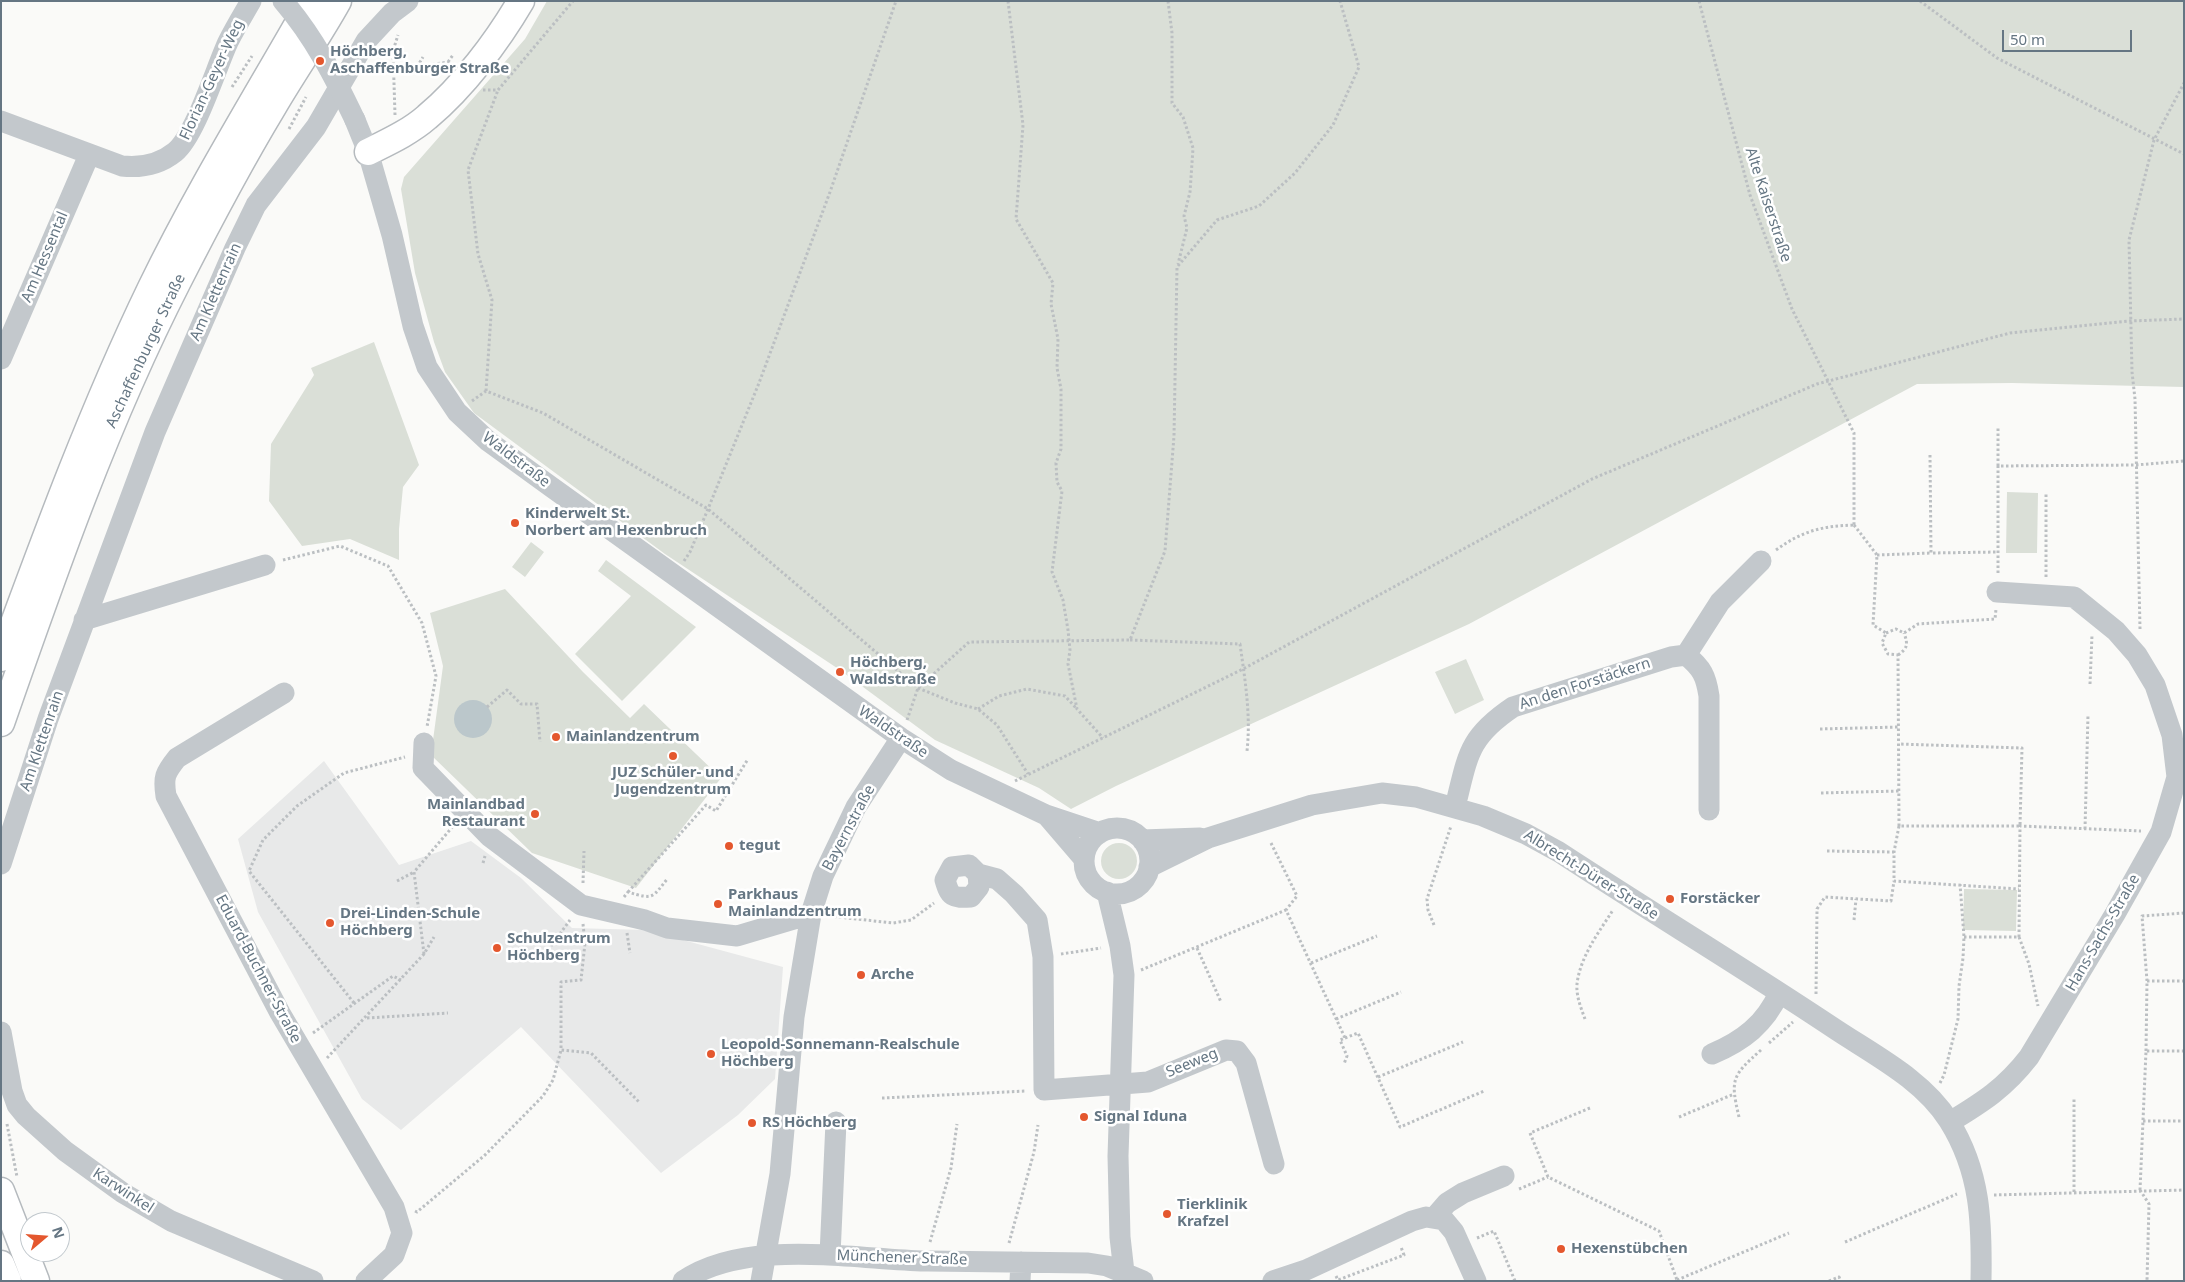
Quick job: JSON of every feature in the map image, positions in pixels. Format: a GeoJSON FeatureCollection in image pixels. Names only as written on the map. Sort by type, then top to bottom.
{"type":"FeatureCollection","features":[{"type":"Feature","properties":{"kind":"main road","name":"Aschaffenburger Straße"},"geometry":{"type":"LineString","coordinates":[[1,723],[37,619],[106,438],[141,357],[180,276],[246,152],[338,1]]}},
{"type":"Feature","properties":{"kind":"main road"},"geometry":{"type":"LineString","coordinates":[[368,152],[402,135],[427,118],[457,76],[505,28],[521,1]]}},
{"type":"Feature","properties":{"kind":"main road","name":"Aschaffenburger Straße"},"geometry":{"type":"LineString","coordinates":[[1,658],[88,429],[152,286],[200,196],[294,3]]}},
{"type":"Feature","properties":{"kind":"main road"},"geometry":{"type":"LineString","coordinates":[[10,1188],[36,1281]]}},
{"type":"Feature","properties":{"kind":"main road"},"geometry":{"type":"LineString","coordinates":[[1,1264],[8,1281]]}},
{"type":"Feature","properties":{"kind":"street","name":"Florian-Geyer-Weg"},"geometry":{"type":"LineString","coordinates":[[1,121],[122,166],[140,168],[160,162],[176,151],[188,137],[229,41],[250,1]]}},
{"type":"Feature","properties":{"kind":"street","name":"Am Klettenrain"},"geometry":{"type":"LineString","coordinates":[[1,864],[48,719],[155,432],[234,248],[256,205],[330,105],[366,41],[392,14],[408,1]]}},
{"type":"Feature","properties":{"kind":"street","name":"Waldstraße"},"geometry":{"type":"LineString","coordinates":[[294,3],[333,74],[368,152],[392,235],[413,326],[427,367],[457,412],[488,441],[901,738],[951,770],[1046,815],[1100,833]]}},
{"type":"Feature","properties":{"kind":"street","name":"Am Hessental"},"geometry":{"type":"LineString","coordinates":[[1,359],[89,155]]}},
{"type":"Feature","properties":{"kind":"street"},"geometry":{"type":"LineString","coordinates":[[1708,810],[1709,696],[1706,678],[1696,664],[1686,656],[1720,602],[1761,561]]}},
{"type":"Feature","properties":{"kind":"street"},"geometry":{"type":"LineString","coordinates":[[84,620],[265,565]]}},
{"type":"Feature","properties":{"kind":"street","name":"Hans-Sachs-Straße"},"geometry":{"type":"LineString","coordinates":[[1950,1122],[1997,1092],[2014,1076],[2045,1034],[2161,832],[2177,777],[2172,735],[2154,685],[2137,655],[2116,631],[2074,597],[1997,592]]}},
{"type":"Feature","properties":{"kind":"street","name":"An den Forstäckern"},"geometry":{"type":"LineString","coordinates":[[1456,807],[1468,756],[1479,735],[1495,719],[1513,707],[1671,657],[1686,656]]}},
{"type":"Feature","properties":{"kind":"street","name":"Eduard-Buchner-Straße"},"geometry":{"type":"LineString","coordinates":[[284,693],[177,758],[166,771],[164,781],[166,796],[298,1044],[394,1207],[402,1233],[394,1255],[366,1281]]}},
{"type":"Feature","properties":{"kind":"street","name":"Bayernstraße"},"geometry":{"type":"LineString","coordinates":[[760,1281],[780,1174],[794,1017],[811,914],[823,876],[856,807],[901,738]]}},
{"type":"Feature","properties":{"kind":"street"},"geometry":{"type":"LineString","coordinates":[[424,748],[423,768],[489,836],[581,905],[644,920],[667,928],[737,936],[763,930],[811,914]]}},
{"type":"Feature","properties":{"kind":"street","name":"Albrecht-Dürer-Straße"},"geometry":{"type":"LineString","coordinates":[[1149,867],[1208,838],[1312,804],[1382,794],[1416,797],[1456,807],[1526,834],[1559,852],[1811,1013],[1896,1070],[1932,1098],[1950,1122],[1959,1140],[1977,1191],[1981,1231],[1981,1281]]}},
{"type":"Feature","properties":{"kind":"street","name":"Waldstraße"},"geometry":{"type":"LineString","coordinates":[[1046,815],[1084,859]]}},
{"type":"Feature","properties":{"kind":"street"},"geometry":{"type":"LineString","coordinates":[[1120,828],[1130,831],[1142,840],[1146,845],[1149,855],[1149,867],[1146,877],[1138,886],[1118,894],[1107,892],[1097,887],[1085,869],[1084,859],[1086,848],[1100,833],[1120,828]]}},
{"type":"Feature","properties":{"kind":"street","name":"Albrecht-Dürer-Straße"},"geometry":{"type":"LineString","coordinates":[[1142,840],[1208,838]]}},
{"type":"Feature","properties":{"kind":"street"},"geometry":{"type":"LineString","coordinates":[[949,893],[945,880],[952,867],[969,865],[978,874],[997,879],[1038,920],[1043,957],[1044,1090],[1119,1084]]}},
{"type":"Feature","properties":{"kind":"street"},"geometry":{"type":"LineString","coordinates":[[1120,946],[1129,891]]}},
{"type":"Feature","properties":{"kind":"street"},"geometry":{"type":"LineString","coordinates":[[1107,892],[1120,946],[1124,975],[1119,1084],[1120,1237],[1131,1278]]}},
{"type":"Feature","properties":{"kind":"street"},"geometry":{"type":"LineString","coordinates":[[1712,1054],[1737,1043],[1754,1029],[1773,1007],[1779,993]]}},
{"type":"Feature","properties":{"kind":"street","name":"Karwinkel"},"geometry":{"type":"LineString","coordinates":[[1,1032],[12,1091],[17,1105],[26,1116],[65,1151],[123,1193],[171,1221],[313,1281]]}},
{"type":"Feature","properties":{"kind":"street","name":"Seeweg"},"geometry":{"type":"LineString","coordinates":[[1119,1084],[1148,1082],[1226,1050],[1237,1051],[1246,1064],[1274,1164]]}},
{"type":"Feature","properties":{"kind":"street"},"geometry":{"type":"LineString","coordinates":[[830,1255],[836,1122]]}},
{"type":"Feature","properties":{"kind":"street"},"geometry":{"type":"LineString","coordinates":[[1434,1218],[1447,1203],[1463,1193],[1504,1176]]}},
{"type":"Feature","properties":{"kind":"street"},"geometry":{"type":"LineString","coordinates":[[1273,1281],[1308,1275],[1412,1221],[1426,1217],[1444,1220],[1460,1245],[1476,1281]]}},
{"type":"Feature","properties":{"kind":"street","name":"Münchener Straße"},"geometry":{"type":"LineString","coordinates":[[683,1281],[690,1276],[730,1260],[765,1256],[830,1255],[924,1260],[1015,1268],[1088,1263],[1108,1266],[1131,1278]]}},
{"type":"Feature","properties":{"kind":"path"},"geometry":{"type":"LineString","coordinates":[[486,392],[492,300],[478,254],[468,170],[498,90],[573,1]]}},
{"type":"Feature","properties":{"kind":"path"},"geometry":{"type":"LineString","coordinates":[[674,576],[690,552],[779,329],[830,192],[896,1]]}},
{"type":"Feature","properties":{"kind":"path"},"geometry":{"type":"LineString","coordinates":[[1008,1],[1023,126],[1016,219],[1052,283],[1051,304],[1058,338],[1057,368],[1061,389],[1060,449],[1056,463],[1057,482],[1062,491],[1052,572],[1063,600],[1070,650],[1068,664],[1077,709]]}},
{"type":"Feature","properties":{"kind":"path"},"geometry":{"type":"LineString","coordinates":[[1130,640],[1165,551],[1174,436],[1177,267],[1186,228],[1184,216],[1190,192],[1194,148],[1183,117],[1172,103],[1172,33],[1168,1]]}},
{"type":"Feature","properties":{"kind":"path"},"geometry":{"type":"LineString","coordinates":[[1177,267],[1216,220],[1259,206],[1295,173],[1333,125],[1359,67],[1340,1]]}},
{"type":"Feature","properties":{"kind":"path","name":"Alte Kaiserstraße"},"geometry":{"type":"LineString","coordinates":[[1699,1],[1750,195],[1792,309],[1854,433],[1854,525]]}},
{"type":"Feature","properties":{"kind":"path"},"geometry":{"type":"LineString","coordinates":[[1920,1],[1997,58],[2184,154]]}},
{"type":"Feature","properties":{"kind":"path"},"geometry":{"type":"LineString","coordinates":[[398,34],[393,50],[393,72],[395,114],[402,135]]}},
{"type":"Feature","properties":{"kind":"path"},"geometry":{"type":"LineString","coordinates":[[227,94],[256,50]]}},
{"type":"Feature","properties":{"kind":"path"},"geometry":{"type":"LineString","coordinates":[[453,55],[457,76]]}},
{"type":"Feature","properties":{"kind":"path"},"geometry":{"type":"LineString","coordinates":[[416,68],[423,57]]}},
{"type":"Feature","properties":{"kind":"path"},"geometry":{"type":"LineString","coordinates":[[393,72],[416,68],[457,76],[498,90]]}},
{"type":"Feature","properties":{"kind":"path"},"geometry":{"type":"LineString","coordinates":[[2137,655],[2140,632],[2135,399],[2130,321],[2129,240],[2154,140],[2184,83]]}},
{"type":"Feature","properties":{"kind":"path"},"geometry":{"type":"LineString","coordinates":[[296,153],[289,146],[287,138],[290,126],[309,92]]}},
{"type":"Feature","properties":{"kind":"path"},"geometry":{"type":"LineString","coordinates":[[995,791],[1243,669],[1592,479],[1827,381],[2010,333],[2130,321],[2184,319]]}},
{"type":"Feature","properties":{"kind":"path"},"geometry":{"type":"LineString","coordinates":[[486,392],[543,413],[708,509],[918,688],[954,704],[978,709],[997,725],[1028,774]]}},
{"type":"Feature","properties":{"kind":"path"},"geometry":{"type":"LineString","coordinates":[[457,412],[486,392]]}},
{"type":"Feature","properties":{"kind":"path"},"geometry":{"type":"LineString","coordinates":[[1904,633],[1918,624],[1995,619],[1998,552],[1998,427]]}},
{"type":"Feature","properties":{"kind":"path"},"geometry":{"type":"LineString","coordinates":[[1930,455],[1931,553]]}},
{"type":"Feature","properties":{"kind":"path"},"geometry":{"type":"LineString","coordinates":[[1998,466],[2136,465],[2184,461]]}},
{"type":"Feature","properties":{"kind":"path"},"geometry":{"type":"LineString","coordinates":[[2046,493],[2046,595]]}},
{"type":"Feature","properties":{"kind":"path"},"geometry":{"type":"LineString","coordinates":[[1761,561],[1804,533],[1827,526],[1854,525],[1877,555],[1873,625],[1886,633]]}},
{"type":"Feature","properties":{"kind":"path"},"geometry":{"type":"LineString","coordinates":[[265,565],[340,546],[388,566],[422,623],[436,676],[424,748],[344,773],[297,806],[263,840],[249,871],[354,1004]]}},
{"type":"Feature","properties":{"kind":"path"},"geometry":{"type":"LineString","coordinates":[[1877,555],[1998,552]]}},
{"type":"Feature","properties":{"kind":"path"},"geometry":{"type":"LineString","coordinates":[[2090,684],[2092,612]]}},
{"type":"Feature","properties":{"kind":"path"},"geometry":{"type":"LineString","coordinates":[[1896,629],[1904,633],[1908,643],[1905,650],[1898,655],[1888,654],[1882,643],[1886,633],[1896,629]]}},
{"type":"Feature","properties":{"kind":"path"},"geometry":{"type":"LineString","coordinates":[[901,738],[918,688],[969,642],[1130,640],[1240,644],[1250,728],[1247,751]]}},
{"type":"Feature","properties":{"kind":"path"},"geometry":{"type":"LineString","coordinates":[[1739,1117],[1734,1094],[1734,1080],[1742,1067],[1811,1013],[1817,909],[1825,898],[1891,902],[1894,880],[1894,852],[1899,826],[1898,655]]}},
{"type":"Feature","properties":{"kind":"path"},"geometry":{"type":"LineString","coordinates":[[978,709],[999,696],[1027,689],[1064,696],[1103,738]]}},
{"type":"Feature","properties":{"kind":"path"},"geometry":{"type":"LineString","coordinates":[[487,707],[507,690],[521,704],[537,704],[540,742]]}},
{"type":"Feature","properties":{"kind":"path"},"geometry":{"type":"LineString","coordinates":[[2084,830],[2088,715]]}},
{"type":"Feature","properties":{"kind":"path"},"geometry":{"type":"LineString","coordinates":[[1820,729],[1898,727]]}},
{"type":"Feature","properties":{"kind":"path"},"geometry":{"type":"LineString","coordinates":[[1899,744],[2022,748],[2019,937],[2029,964],[2045,1034]]}},
{"type":"Feature","properties":{"kind":"path"},"geometry":{"type":"LineString","coordinates":[[611,913],[706,805],[716,810],[748,759]]}},
{"type":"Feature","properties":{"kind":"path"},"geometry":{"type":"LineString","coordinates":[[1821,793],[1899,791]]}},
{"type":"Feature","properties":{"kind":"path"},"geometry":{"type":"LineString","coordinates":[[1434,925],[1428,910],[1427,899],[1456,807]]}},
{"type":"Feature","properties":{"kind":"path"},"geometry":{"type":"LineString","coordinates":[[396,881],[414,872],[466,812]]}},
{"type":"Feature","properties":{"kind":"path"},"geometry":{"type":"LineString","coordinates":[[1899,826],[2020,826],[2161,832]]}},
{"type":"Feature","properties":{"kind":"path"},"geometry":{"type":"LineString","coordinates":[[1149,968],[1286,910],[1297,896],[1271,843]]}},
{"type":"Feature","properties":{"kind":"path"},"geometry":{"type":"LineString","coordinates":[[548,950],[581,905],[584,851]]}},
{"type":"Feature","properties":{"kind":"path"},"geometry":{"type":"LineString","coordinates":[[1827,851],[1894,852]]}},
{"type":"Feature","properties":{"kind":"path"},"geometry":{"type":"LineString","coordinates":[[414,872],[424,954]]}},
{"type":"Feature","properties":{"kind":"path"},"geometry":{"type":"LineString","coordinates":[[628,892],[647,898],[654,896],[668,878]]}},
{"type":"Feature","properties":{"kind":"path"},"geometry":{"type":"LineString","coordinates":[[1894,880],[2019,889]]}},
{"type":"Feature","properties":{"kind":"path"},"geometry":{"type":"LineString","coordinates":[[1932,1098],[1944,1075],[1958,1019],[1964,937],[1960,884]]}},
{"type":"Feature","properties":{"kind":"path"},"geometry":{"type":"LineString","coordinates":[[811,914],[893,923],[911,920],[949,893]]}},
{"type":"Feature","properties":{"kind":"path"},"geometry":{"type":"LineString","coordinates":[[1585,1019],[1579,1002],[1577,986],[1581,969],[1596,937],[1623,894]]}},
{"type":"Feature","properties":{"kind":"path"},"geometry":{"type":"LineString","coordinates":[[1854,920],[1856,899]]}},
{"type":"Feature","properties":{"kind":"path"},"geometry":{"type":"LineString","coordinates":[[1286,910],[1345,1038]]}},
{"type":"Feature","properties":{"kind":"path","name":"Hans-Sachs-Straße"},"geometry":{"type":"LineString","coordinates":[[2140,1190],[2147,981],[2142,916],[2184,913]]}},
{"type":"Feature","properties":{"kind":"path"},"geometry":{"type":"LineString","coordinates":[[1311,963],[1377,936]]}},
{"type":"Feature","properties":{"kind":"path"},"geometry":{"type":"LineString","coordinates":[[314,1072],[401,980],[424,954],[434,937]]}},
{"type":"Feature","properties":{"kind":"path"},"geometry":{"type":"LineString","coordinates":[[1964,937],[2019,937]]}},
{"type":"Feature","properties":{"kind":"path"},"geometry":{"type":"LineString","coordinates":[[394,1207],[417,1212],[485,1155],[543,1096],[553,1080],[561,1050],[561,982],[581,980],[585,943]]}},
{"type":"Feature","properties":{"kind":"path"},"geometry":{"type":"LineString","coordinates":[[1043,957],[1120,946]]}},
{"type":"Feature","properties":{"kind":"path"},"geometry":{"type":"LineString","coordinates":[[1197,948],[1221,1002]]}},
{"type":"Feature","properties":{"kind":"path"},"geometry":{"type":"LineString","coordinates":[[298,1044],[393,976],[401,980]]}},
{"type":"Feature","properties":{"kind":"path"},"geometry":{"type":"LineString","coordinates":[[2147,981],[2184,981]]}},
{"type":"Feature","properties":{"kind":"path"},"geometry":{"type":"LineString","coordinates":[[1336,1019],[1401,992]]}},
{"type":"Feature","properties":{"kind":"path"},"geometry":{"type":"LineString","coordinates":[[367,1018],[448,1014]]}},
{"type":"Feature","properties":{"kind":"path"},"geometry":{"type":"LineString","coordinates":[[1344,1064],[1346,1056],[1340,1040],[1358,1033],[1400,1127],[1484,1091]]}},
{"type":"Feature","properties":{"kind":"path"},"geometry":{"type":"LineString","coordinates":[[1378,1077],[1463,1042]]}},
{"type":"Feature","properties":{"kind":"path"},"geometry":{"type":"LineString","coordinates":[[561,1050],[591,1053],[640,1103]]}},
{"type":"Feature","properties":{"kind":"path"},"geometry":{"type":"LineString","coordinates":[[2146,1051],[2184,1052]]}},
{"type":"Feature","properties":{"kind":"path"},"geometry":{"type":"LineString","coordinates":[[882,1098],[1044,1090]]}},
{"type":"Feature","properties":{"kind":"path"},"geometry":{"type":"LineString","coordinates":[[1679,1117],[1734,1094]]}},
{"type":"Feature","properties":{"kind":"path"},"geometry":{"type":"LineString","coordinates":[[2074,1099],[2074,1192]]}},
{"type":"Feature","properties":{"kind":"path"},"geometry":{"type":"LineString","coordinates":[[1590,1108],[1530,1133],[1548,1177],[1659,1231],[1677,1280],[1789,1233]]}},
{"type":"Feature","properties":{"kind":"path"},"geometry":{"type":"LineString","coordinates":[[2143,1121],[2184,1121]]}},
{"type":"Feature","properties":{"kind":"path"},"geometry":{"type":"LineString","coordinates":[[7,1122],[10,1188]]}},
{"type":"Feature","properties":{"kind":"path"},"geometry":{"type":"LineString","coordinates":[[924,1260],[951,1168],[957,1124]]}},
{"type":"Feature","properties":{"kind":"path"},"geometry":{"type":"LineString","coordinates":[[1015,1268],[1038,1125]]}},
{"type":"Feature","properties":{"kind":"path"},"geometry":{"type":"LineString","coordinates":[[2140,1190],[2149,1204],[2147,1281]]}},
{"type":"Feature","properties":{"kind":"path"},"geometry":{"type":"LineString","coordinates":[[1845,1242],[1977,1191],[2184,1190]]}},
{"type":"Feature","properties":{"kind":"path"},"geometry":{"type":"LineString","coordinates":[[1460,1245],[1494,1231],[1515,1281]]}},
{"type":"Feature","properties":{"kind":"path"},"geometry":{"type":"LineString","coordinates":[[1830,1281],[1839,1276],[1841,1281]]}},
{"type":"Feature","properties":{"kind":"shaded area"},"geometry":{"type":"Polygon","coordinates":[[[547,1],[2184,1],[2184,387],[2012,383],[1917,384],[1469,624],[1116,786],[1071,809],[1039,788],[935,740],[840,670],[665,554],[474,413],[445,372],[434,342],[415,273],[401,189],[404,177],[525,39],[547,1]]]}},
{"type":"Feature","properties":{"kind":"shaded area"},"geometry":{"type":"Polygon","coordinates":[[[374,342],[419,465],[403,487],[399,529],[399,560],[350,539],[302,546],[269,501],[271,444],[314,375],[311,368],[374,342]]]}},
{"type":"Feature","properties":{"kind":"shaded area"},"geometry":{"type":"Polygon","coordinates":[[[2007,492],[2038,493],[2037,553],[2006,553],[2007,492]]]}},
{"type":"Feature","properties":{"kind":"shaded area"},"geometry":{"type":"Polygon","coordinates":[[[531,542],[544,552],[525,577],[512,567],[531,542]]]}},
{"type":"Feature","properties":{"kind":"shaded area"},"geometry":{"type":"Polygon","coordinates":[[[606,560],[696,627],[622,701],[575,654],[631,596],[598,571],[606,560]]]}},
{"type":"Feature","properties":{"kind":"shaded area","name":"Mainlandzentrum"},"geometry":{"type":"Polygon","coordinates":[[[505,589],[583,672],[630,718],[644,704],[721,778],[636,888],[532,853],[431,755],[443,666],[430,613],[505,589]]]}},
{"type":"Feature","properties":{"kind":"shaded area"},"geometry":{"type":"Polygon","coordinates":[[[1466,659],[1484,700],[1455,714],[1435,672],[1466,659]]]}},
{"type":"Feature","properties":{"kind":"shaded area"},"geometry":{"type":"Polygon","coordinates":[[[473,700],[487,705],[492,719],[487,733],[473,738],[459,733],[454,719],[459,705],[473,700]]]}},
{"type":"Feature","properties":{"kind":"shaded area","name":"Schulzentrum Höchberg"},"geometry":{"type":"Polygon","coordinates":[[[324,761],[399,865],[471,841],[521,878],[572,928],[646,930],[783,967],[775,1079],[738,1115],[661,1173],[521,1027],[401,1130],[362,1099],[258,912],[238,839],[324,761]]]}},
{"type":"Feature","properties":{"kind":"shaded area"},"geometry":{"type":"Polygon","coordinates":[[[1119,843],[1126,844],[1132,848],[1136,854],[1136,868],[1132,874],[1126,878],[1119,879],[1112,878],[1106,874],[1102,868],[1101,861],[1102,854],[1106,848],[1112,844],[1119,843]]]}},
{"type":"Feature","properties":{"kind":"shaded area"},"geometry":{"type":"Polygon","coordinates":[[[1964,889],[2017,890],[2016,931],[1963,930],[1964,889]]]}},
{"type":"Feature","properties":{"kind":"place","name":"Höchberg, Aschaffenburger Straße"},"geometry":{"type":"Point","coordinates":[320,61]}},
{"type":"Feature","properties":{"kind":"place","name":"Kinderwelt St. Norbert am Hexenbruch"},"geometry":{"type":"Point","coordinates":[515,523]}},
{"type":"Feature","properties":{"kind":"place","name":"Höchberg, Waldstraße"},"geometry":{"type":"Point","coordinates":[840,672]}},
{"type":"Feature","properties":{"kind":"place","name":"Mainlandzentrum"},"geometry":{"type":"Point","coordinates":[556,737]}},
{"type":"Feature","properties":{"kind":"place","name":"JUZ Schüler- und Jugendzentrum"},"geometry":{"type":"Point","coordinates":[673,756]}},
{"type":"Feature","properties":{"kind":"place","name":"Mainlandbad Restaurant"},"geometry":{"type":"Point","coordinates":[535,814]}},
{"type":"Feature","properties":{"kind":"place","name":"tegut"},"geometry":{"type":"Point","coordinates":[729,846]}},
{"type":"Feature","properties":{"kind":"place","name":"Forstäcker"},"geometry":{"type":"Point","coordinates":[1670,899]}},
{"type":"Feature","properties":{"kind":"place","name":"Parkhaus Mainlandzentrum"},"geometry":{"type":"Point","coordinates":[718,904]}},
{"type":"Feature","properties":{"kind":"place","name":"Drei-Linden-Schule Höchberg"},"geometry":{"type":"Point","coordinates":[330,923]}},
{"type":"Feature","properties":{"kind":"place","name":"Schulzentrum Höchberg"},"geometry":{"type":"Point","coordinates":[497,948]}},
{"type":"Feature","properties":{"kind":"place","name":"Arche"},"geometry":{"type":"Point","coordinates":[861,975]}},
{"type":"Feature","properties":{"kind":"place","name":"Leopold-Sonnemann-Realschule Höchberg"},"geometry":{"type":"Point","coordinates":[711,1054]}},
{"type":"Feature","properties":{"kind":"place","name":"Signal Iduna"},"geometry":{"type":"Point","coordinates":[1084,1117]}},
{"type":"Feature","properties":{"kind":"place","name":"RS Höchberg"},"geometry":{"type":"Point","coordinates":[752,1123]}},
{"type":"Feature","properties":{"kind":"place","name":"Tierklinik Krafzel"},"geometry":{"type":"Point","coordinates":[1167,1214]}},
{"type":"Feature","properties":{"kind":"place","name":"Hexenstübchen"},"geometry":{"type":"Point","coordinates":[1561,1249]}}]}
